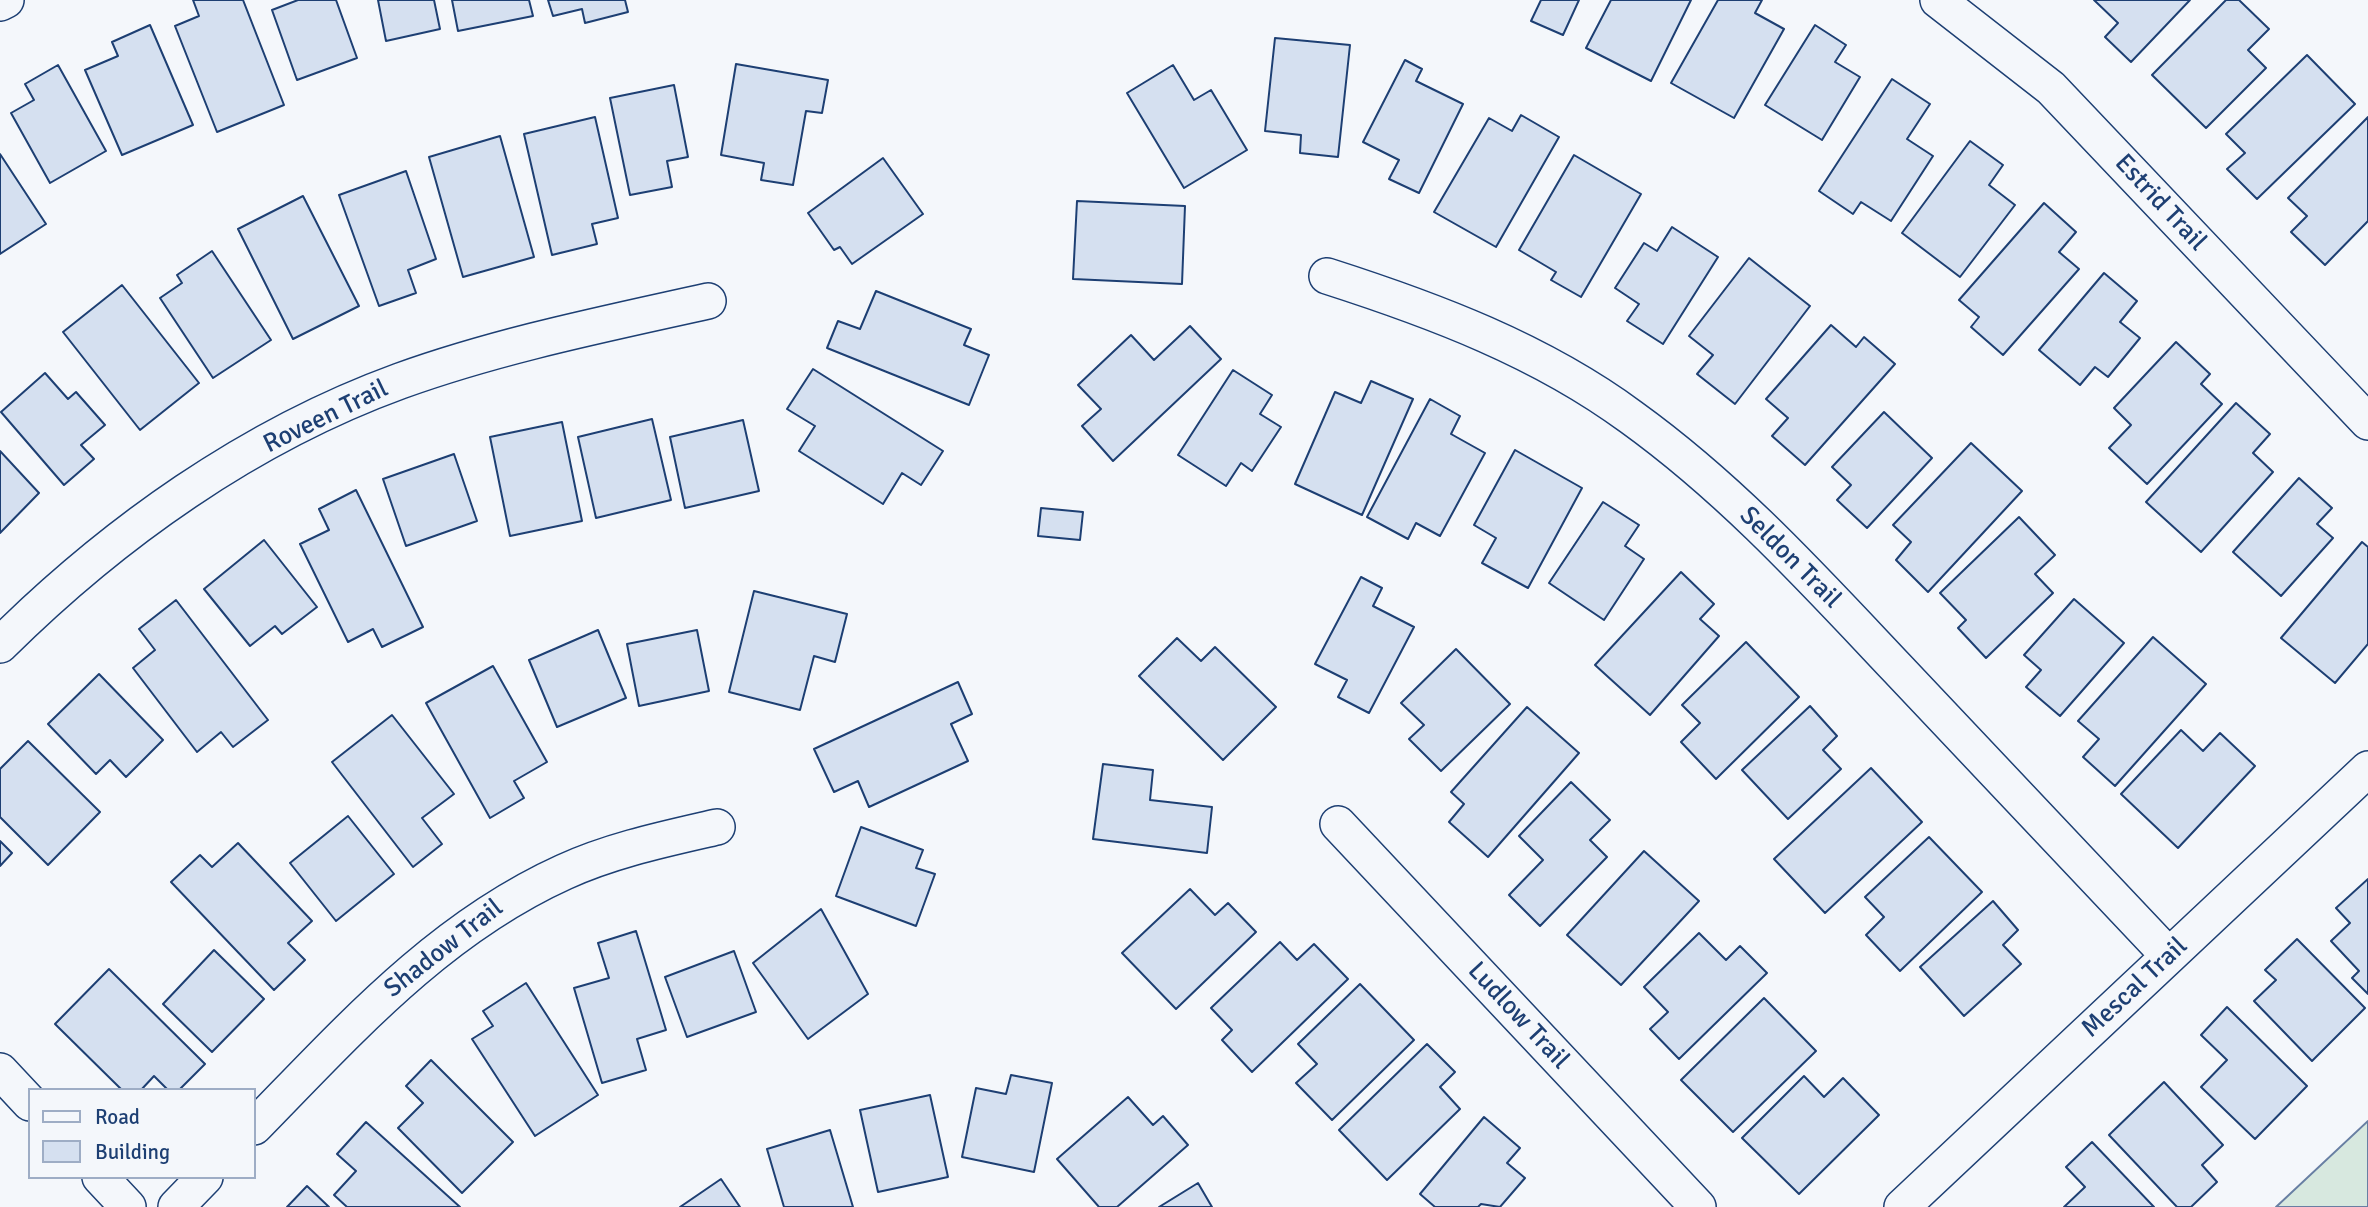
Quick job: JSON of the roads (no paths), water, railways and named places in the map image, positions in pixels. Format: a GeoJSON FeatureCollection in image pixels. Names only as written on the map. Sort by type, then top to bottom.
{"type":"FeatureCollection","features":[{"type":"Feature","properties":{"kind":"street"},"geometry":{"type":"LineString","coordinates":[[0,4],[6,0]]}},
{"type":"Feature","properties":{"kind":"street","name":"Estrid Trail"},"geometry":{"type":"LineString","coordinates":[[1938,0],[2051,88],[2368,422]]}},
{"type":"Feature","properties":{"kind":"street","name":"Seldon Trail"},"geometry":{"type":"LineString","coordinates":[[1327,276],[1430,309],[1544,362],[1630,415],[1709,477],[1781,546],[2169,956]]}},
{"type":"Feature","properties":{"kind":"street","name":"Roveen Trail"},"geometry":{"type":"LineString","coordinates":[[0,645],[103,551],[195,485],[294,428],[399,382],[507,347],[708,301]]}},
{"type":"Feature","properties":{"kind":"street","name":"Mescal Trail"},"geometry":{"type":"LineString","coordinates":[[1902,1207],[2368,769]]}},
{"type":"Feature","properties":{"kind":"street","name":"Ludlow Trail"},"geometry":{"type":"LineString","coordinates":[[1338,824],[1698,1207]]}},
{"type":"Feature","properties":{"kind":"street","name":"Shadow Trail"},"geometry":{"type":"LineString","coordinates":[[256,1125],[386,992],[461,930],[512,897],[565,871],[622,850],[717,827]]}},
{"type":"Feature","properties":{"kind":"street"},"geometry":{"type":"LineString","coordinates":[[0,1071],[28,1101]]}},
{"type":"Feature","properties":{"kind":"street"},"geometry":{"type":"LineString","coordinates":[[102,1179],[128,1207]]}},
{"type":"Feature","properties":{"kind":"street"},"geometry":{"type":"LineString","coordinates":[[176,1207],[203,1179]]}}]}
